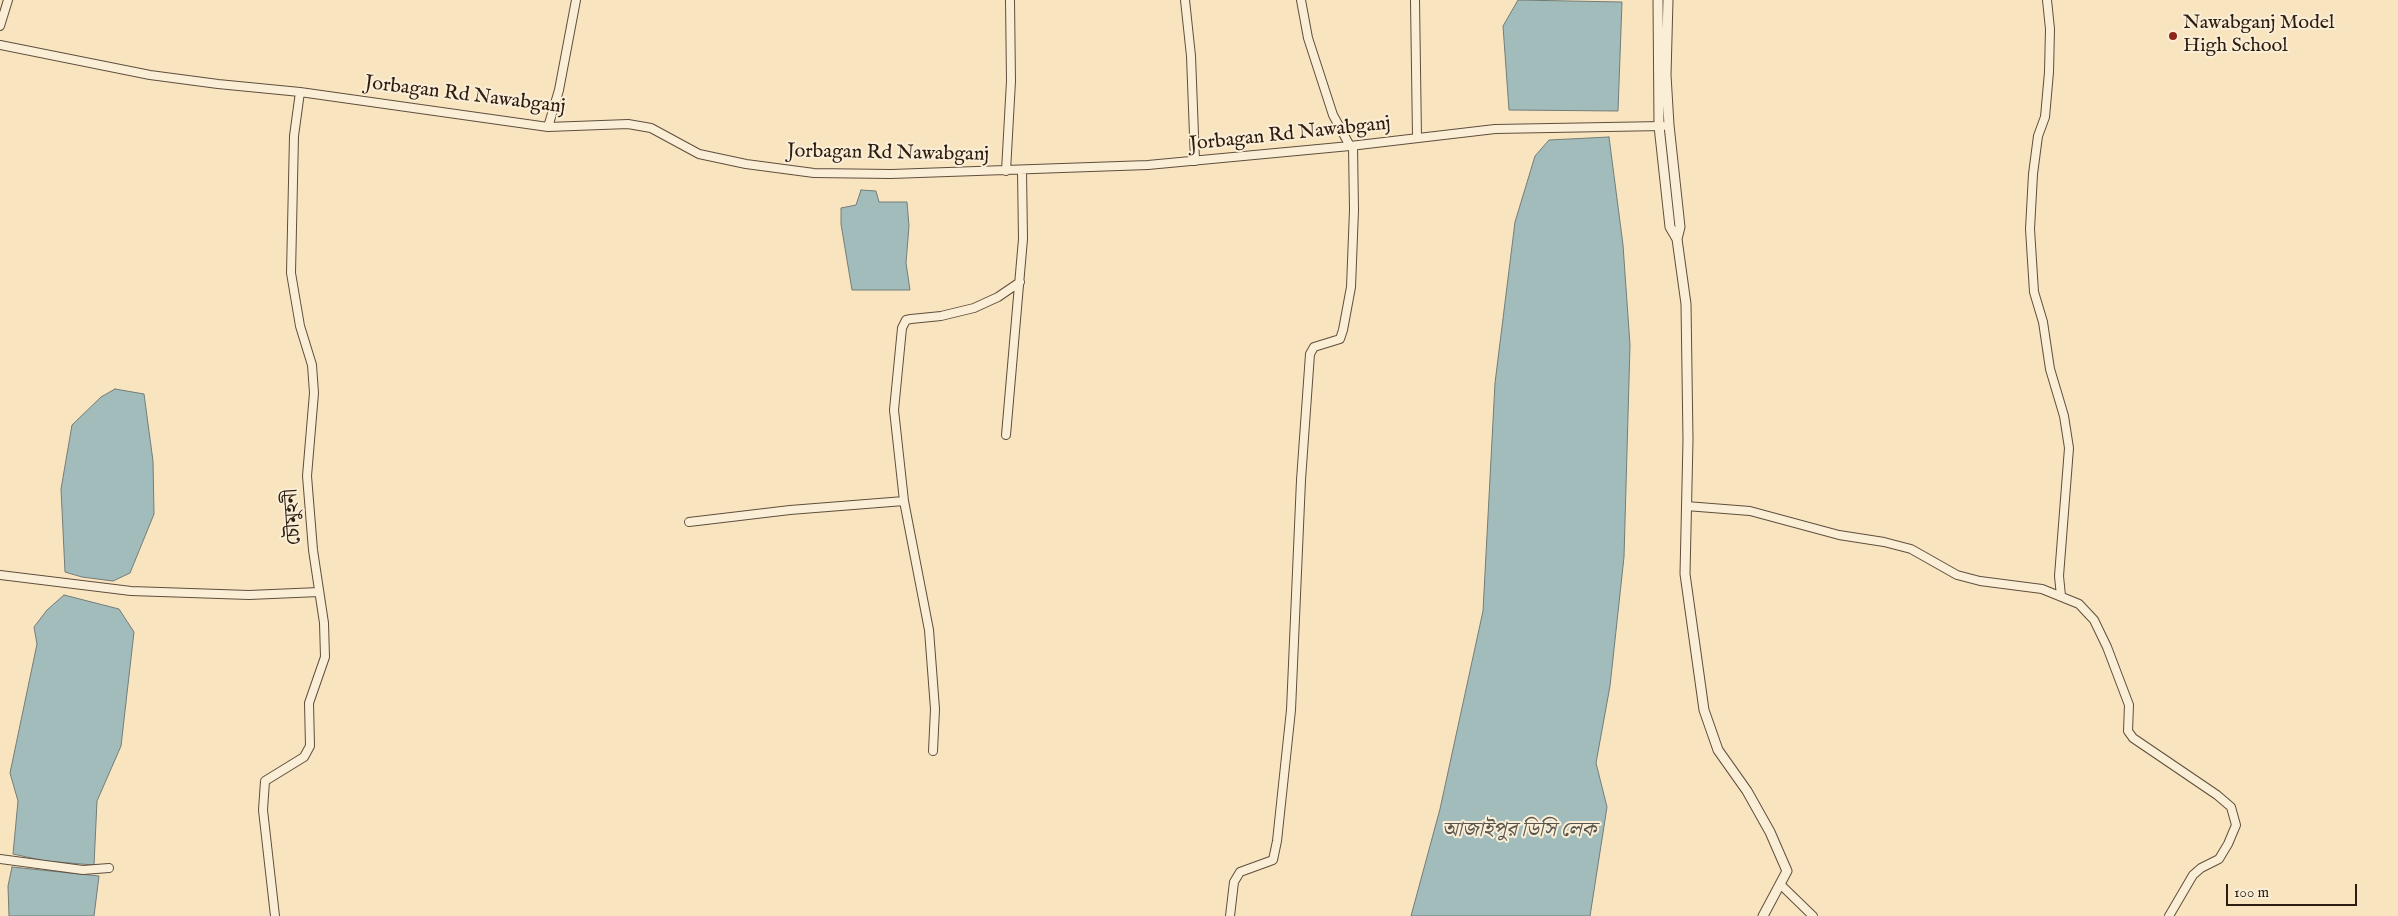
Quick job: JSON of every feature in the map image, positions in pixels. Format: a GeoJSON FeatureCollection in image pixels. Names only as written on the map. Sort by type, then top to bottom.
{"type":"FeatureCollection","features":[{"type":"Feature","properties":{"kind":"street"},"geometry":{"type":"LineString","coordinates":[[0,26],[8,0]]}},
{"type":"Feature","properties":{"kind":"street"},"geometry":{"type":"LineString","coordinates":[[548,127],[558,90],[576,0]]}},
{"type":"Feature","properties":{"kind":"street"},"geometry":{"type":"LineString","coordinates":[[1006,171],[1011,81],[1010,0]]}},
{"type":"Feature","properties":{"kind":"street"},"geometry":{"type":"LineString","coordinates":[[1185,0],[1191,56],[1195,161]]}},
{"type":"Feature","properties":{"kind":"street"},"geometry":{"type":"LineString","coordinates":[[1230,916],[1234,882],[1240,872],[1273,860],[1277,841],[1291,710],[1301,480],[1310,354],[1314,347],[1340,339],[1350,287],[1354,210],[1352,146],[1333,115],[1308,38],[1301,0]]}},
{"type":"Feature","properties":{"kind":"street"},"geometry":{"type":"LineString","coordinates":[[1415,0],[1417,137]]}},
{"type":"Feature","properties":{"kind":"street"},"geometry":{"type":"LineString","coordinates":[[1658,0],[1659,126],[1670,227],[1677,239]]}},
{"type":"Feature","properties":{"kind":"street"},"geometry":{"type":"LineString","coordinates":[[1668,0],[1666,75],[1669,125],[1680,227],[1677,239],[1686,304],[1685,574],[1704,710],[1718,750],[1747,791],[1770,832],[1786,871],[1763,916]]}},
{"type":"Feature","properties":{"kind":"street"},"geometry":{"type":"LineString","coordinates":[[2047,0],[2050,29],[2049,72],[2045,117],[2038,136],[2033,174],[2030,229],[2034,292],[2043,322],[2050,369],[2058,390],[2070,448],[2059,576],[2061,596]]}},
{"type":"Feature","properties":{"kind":"street","name":"Jorbagan Rd Nawabganj"},"geometry":{"type":"LineString","coordinates":[[0,45],[150,75],[300,92],[548,127],[628,124],[651,128],[699,154],[746,164],[814,173],[891,174],[1022,171],[1195,161],[1495,130],[1669,125]]}},
{"type":"Feature","properties":{"kind":"street","name":"চৌমুহনী"},"geometry":{"type":"LineString","coordinates":[[275,916],[263,810],[265,781],[304,757],[310,746],[310,703],[325,657],[324,623],[312,550],[307,476],[314,393],[312,365],[300,326],[291,272],[294,136],[300,92]]}},
{"type":"Feature","properties":{"kind":"street"},"geometry":{"type":"LineString","coordinates":[[1006,435],[1023,239],[1022,171]]}},
{"type":"Feature","properties":{"kind":"street"},"geometry":{"type":"LineString","coordinates":[[933,751],[935,709],[929,630],[904,501],[894,410],[902,328],[906,320],[941,316],[974,308],[998,297],[1020,282]]}},
{"type":"Feature","properties":{"kind":"street"},"geometry":{"type":"LineString","coordinates":[[689,522],[790,510],[904,501]]}},
{"type":"Feature","properties":{"kind":"street"},"geometry":{"type":"LineString","coordinates":[[1686,506],[1750,511],[1840,535],[1884,542],[1910,550],[1957,574],[1980,581],[2042,590],[2079,604],[2094,620],[2107,647],[2129,705],[2128,730],[2133,738],[2217,795],[2231,807],[2236,825],[2228,844],[2219,859],[2200,868],[2193,875],[2169,916]]}},
{"type":"Feature","properties":{"kind":"street"},"geometry":{"type":"LineString","coordinates":[[0,575],[130,591],[249,595],[319,592]]}},
{"type":"Feature","properties":{"kind":"street"},"geometry":{"type":"LineString","coordinates":[[0,859],[84,870],[109,868]]}},
{"type":"Feature","properties":{"kind":"street"},"geometry":{"type":"LineString","coordinates":[[1780,884],[1813,916]]}},
{"type":"Feature","properties":{"kind":"water"},"geometry":{"type":"Polygon","coordinates":[[[1518,0],[1622,2],[1618,111],[1509,110],[1503,26],[1518,0]]]}},
{"type":"Feature","properties":{"kind":"water","name":"আজাইপুর ডিসি লেক"},"geometry":{"type":"Polygon","coordinates":[[[1609,137],[1623,245],[1630,345],[1624,557],[1610,686],[1596,763],[1607,807],[1590,916],[1411,916],[1440,809],[1483,611],[1495,383],[1515,222],[1535,156],[1549,140],[1609,137]]]}},
{"type":"Feature","properties":{"kind":"water"},"geometry":{"type":"Polygon","coordinates":[[[861,190],[876,191],[879,202],[907,202],[909,226],[906,263],[910,290],[852,290],[841,224],[841,208],[856,205],[861,190]]]}},
{"type":"Feature","properties":{"kind":"water"},"geometry":{"type":"Polygon","coordinates":[[[115,389],[144,394],[153,461],[154,514],[130,573],[113,581],[82,577],[65,572],[61,489],[72,425],[101,397],[115,389]]]}},
{"type":"Feature","properties":{"kind":"water"},"geometry":{"type":"Polygon","coordinates":[[[64,595],[119,609],[134,632],[121,746],[97,801],[94,865],[45,861],[13,854],[18,801],[10,773],[37,644],[34,627],[47,610],[64,595]]]}},
{"type":"Feature","properties":{"kind":"water"},"geometry":{"type":"Polygon","coordinates":[[[12,867],[99,876],[94,916],[9,916],[8,886],[12,867]]]}},
{"type":"Feature","properties":{"kind":"place","name":"Nawabganj Model High School"},"geometry":{"type":"Point","coordinates":[2173,36]}}]}
